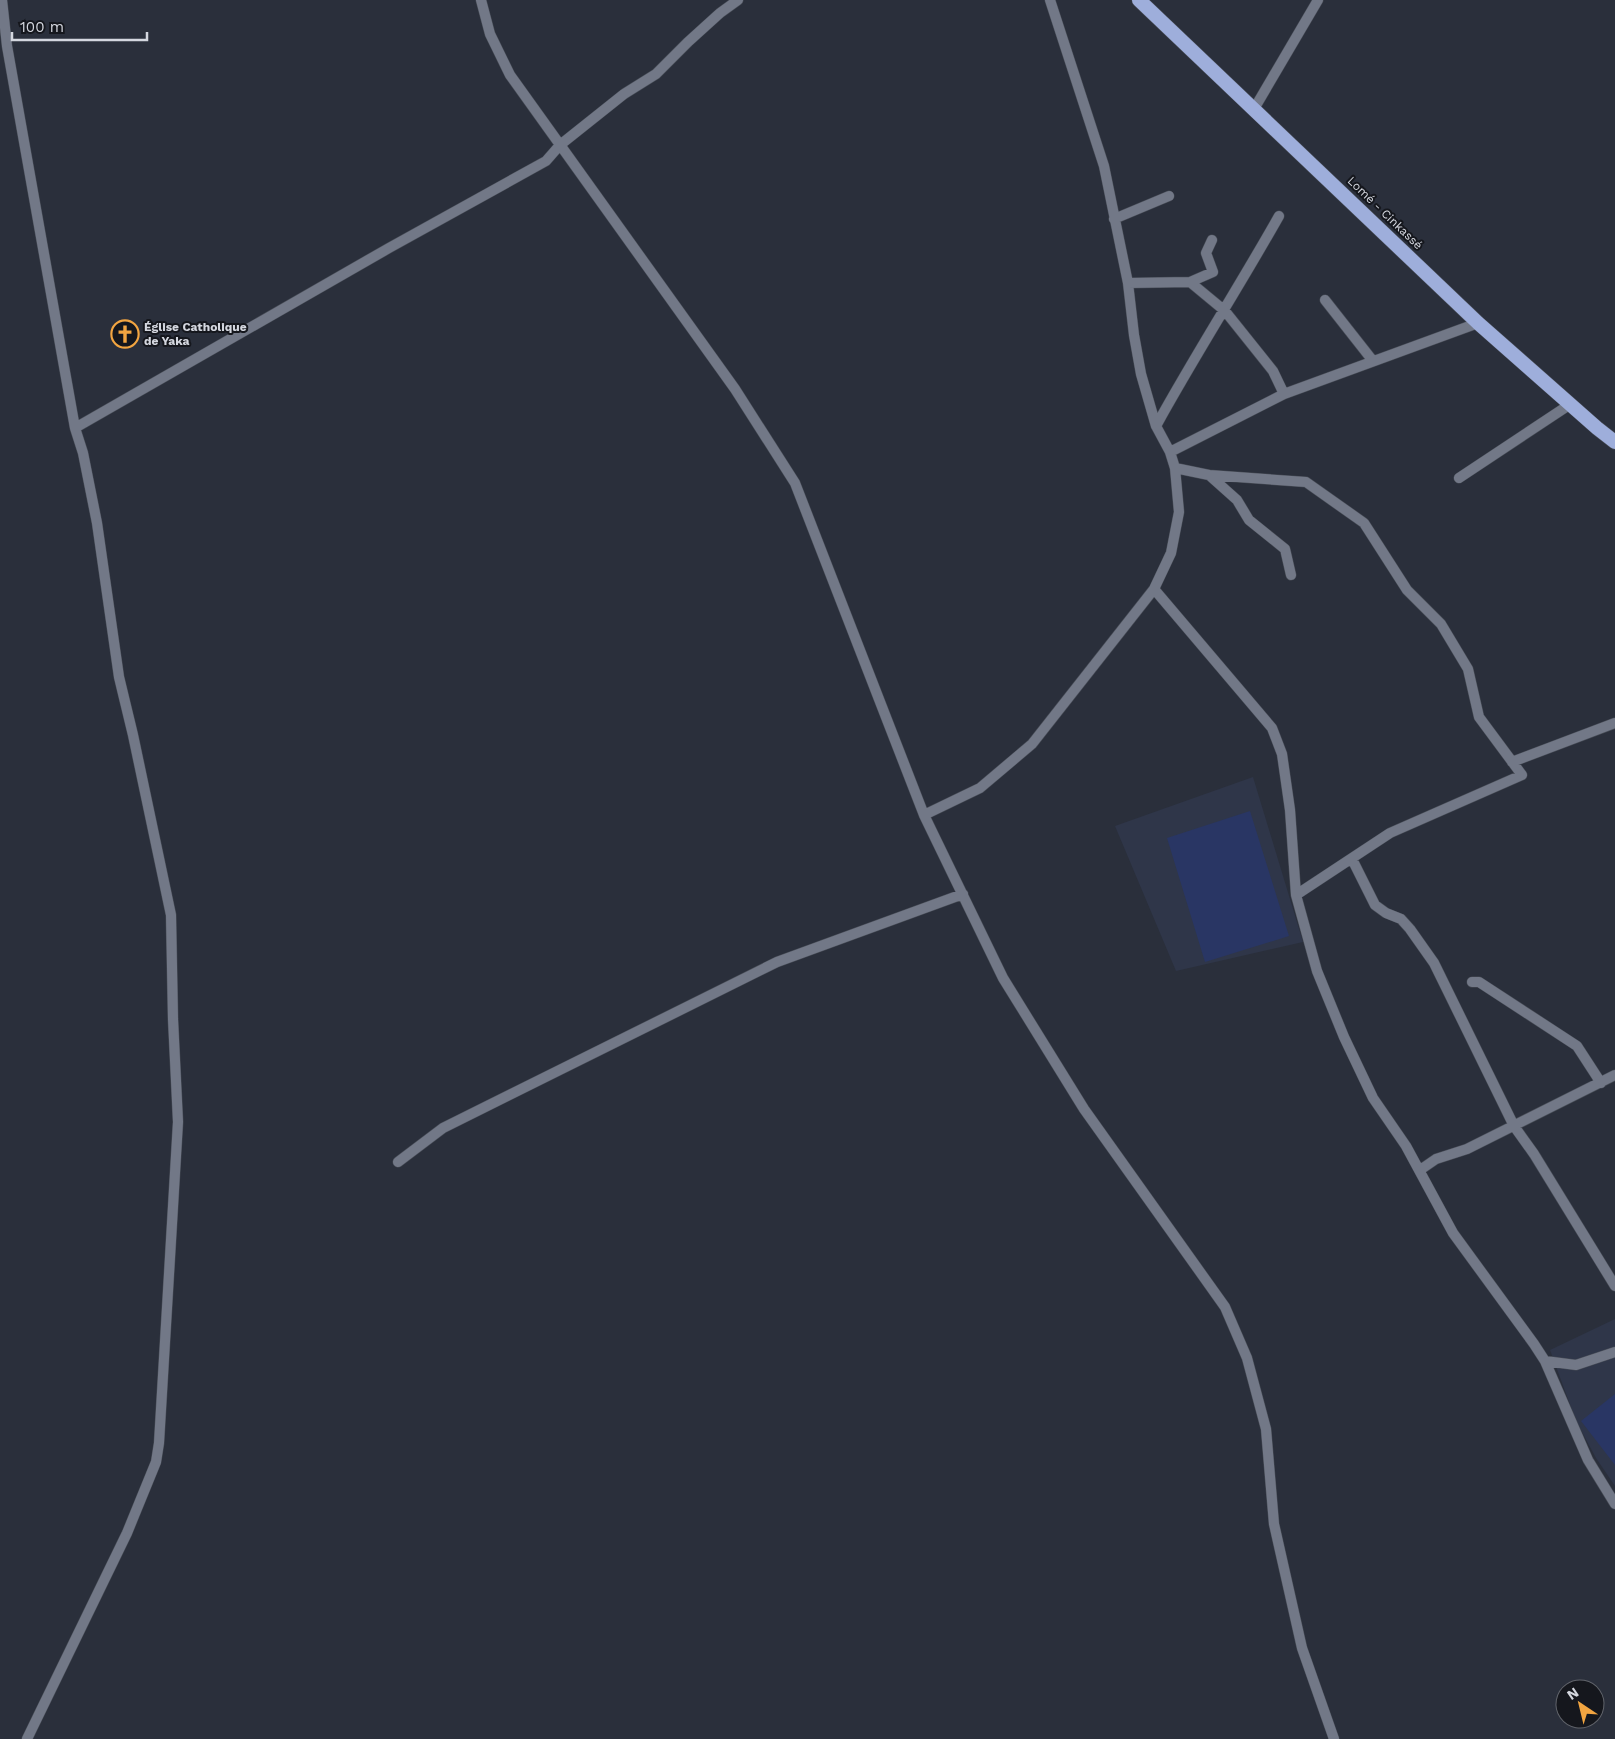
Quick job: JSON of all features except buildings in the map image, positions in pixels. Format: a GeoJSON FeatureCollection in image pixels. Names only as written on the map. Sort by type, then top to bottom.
{"type":"FeatureCollection","features":[{"type":"Feature","properties":{"kind":"highway","name":"Lomé - Cinkassé"},"geometry":{"type":"LineString","coordinates":[[1139,0],[1478,323],[1569,405],[1615,442]]}},
{"type":"Feature","properties":{"kind":"street"},"geometry":{"type":"LineString","coordinates":[[2,0],[7,46],[75,428],[83,453],[97,523],[119,677],[171,914],[173,1019],[178,1122],[160,1433],[156,1462],[127,1533],[27,1739]]}},
{"type":"Feature","properties":{"kind":"street"},"geometry":{"type":"LineString","coordinates":[[481,0],[490,34],[510,75],[735,389],[795,483],[924,815],[1004,978],[1084,1109],[1225,1307],[1247,1358],[1266,1429],[1274,1524],[1302,1648],[1334,1739]]}},
{"type":"Feature","properties":{"kind":"street"},"geometry":{"type":"LineString","coordinates":[[75,428],[389,248],[546,161],[560,145],[624,94],[656,74],[720,13],[738,0]]}},
{"type":"Feature","properties":{"kind":"street"},"geometry":{"type":"LineString","coordinates":[[924,815],[980,788],[1032,744],[1154,589],[1171,553],[1179,512],[1175,468],[1170,452],[1156,426],[1142,374],[1134,335],[1128,283],[1104,166],[1050,0]]}},
{"type":"Feature","properties":{"kind":"street"},"geometry":{"type":"LineString","coordinates":[[1254,109],[1318,0]]}},
{"type":"Feature","properties":{"kind":"street"},"geometry":{"type":"LineString","coordinates":[[1114,219],[1169,196]]}},
{"type":"Feature","properties":{"kind":"street"},"geometry":{"type":"LineString","coordinates":[[1156,426],[1194,357],[1225,311],[1279,216]]}},
{"type":"Feature","properties":{"kind":"street"},"geometry":{"type":"LineString","coordinates":[[1128,283],[1190,282],[1213,272],[1206,253],[1212,240]]}},
{"type":"Feature","properties":{"kind":"street"},"geometry":{"type":"LineString","coordinates":[[1190,282],[1225,311],[1273,371],[1284,394]]}},
{"type":"Feature","properties":{"kind":"street"},"geometry":{"type":"LineString","coordinates":[[1325,300],[1373,361]]}},
{"type":"Feature","properties":{"kind":"street"},"geometry":{"type":"LineString","coordinates":[[1170,452],[1284,394],[1478,323]]}},
{"type":"Feature","properties":{"kind":"street"},"geometry":{"type":"LineString","coordinates":[[1460,478],[1569,405]]}},
{"type":"Feature","properties":{"kind":"street"},"geometry":{"type":"LineString","coordinates":[[1175,468],[1209,475],[1306,482],[1364,523],[1407,590],[1441,624],[1468,669],[1479,717],[1522,774],[1390,833],[1296,895]]}},
{"type":"Feature","properties":{"kind":"street"},"geometry":{"type":"LineString","coordinates":[[1209,475],[1237,500],[1250,520],[1285,549],[1291,575]]}},
{"type":"Feature","properties":{"kind":"street"},"geometry":{"type":"LineString","coordinates":[[1154,589],[1272,728],[1282,754],[1296,895],[1317,971],[1344,1037],[1373,1098],[1406,1146],[1454,1233],[1545,1362],[1588,1460],[1615,1504]]}},
{"type":"Feature","properties":{"kind":"street"},"geometry":{"type":"LineString","coordinates":[[1512,762],[1615,723]]}},
{"type":"Feature","properties":{"kind":"street"},"geometry":{"type":"LineString","coordinates":[[1352,859],[1375,905],[1386,913],[1401,919],[1434,963],[1514,1126],[1534,1154],[1615,1286]]}},
{"type":"Feature","properties":{"kind":"street"},"geometry":{"type":"LineString","coordinates":[[398,1162],[443,1128],[778,962],[963,894]]}},
{"type":"Feature","properties":{"kind":"street"},"geometry":{"type":"LineString","coordinates":[[1472,982],[1478,982],[1577,1046],[1602,1083]]}},
{"type":"Feature","properties":{"kind":"street"},"geometry":{"type":"LineString","coordinates":[[1420,1170],[1436,1159],[1467,1149],[1615,1075]]}},
{"type":"Feature","properties":{"kind":"street"},"geometry":{"type":"LineString","coordinates":[[1545,1362],[1576,1365],[1615,1352]]}},
{"type":"Feature","properties":{"kind":"shaded area"},"geometry":{"type":"Polygon","coordinates":[[[1253,777],[1303,942],[1176,971],[1115,826],[1253,777]]]}},
{"type":"Feature","properties":{"kind":"shaded area"},"geometry":{"type":"Polygon","coordinates":[[[1250,811],[1289,936],[1205,962],[1167,838],[1250,811]]]}},
{"type":"Feature","properties":{"kind":"shaded area"},"geometry":{"type":"Polygon","coordinates":[[[1615,1319],[1615,1486],[1596,1458],[1576,1421],[1550,1350],[1615,1319]]]}},
{"type":"Feature","properties":{"kind":"shaded area"},"geometry":{"type":"Polygon","coordinates":[[[1615,1394],[1615,1465],[1581,1421],[1615,1394]]]}},
{"type":"Feature","properties":{"kind":"place","name":"Église Catholique de Yaka"},"geometry":{"type":"Point","coordinates":[125,334]}}]}
